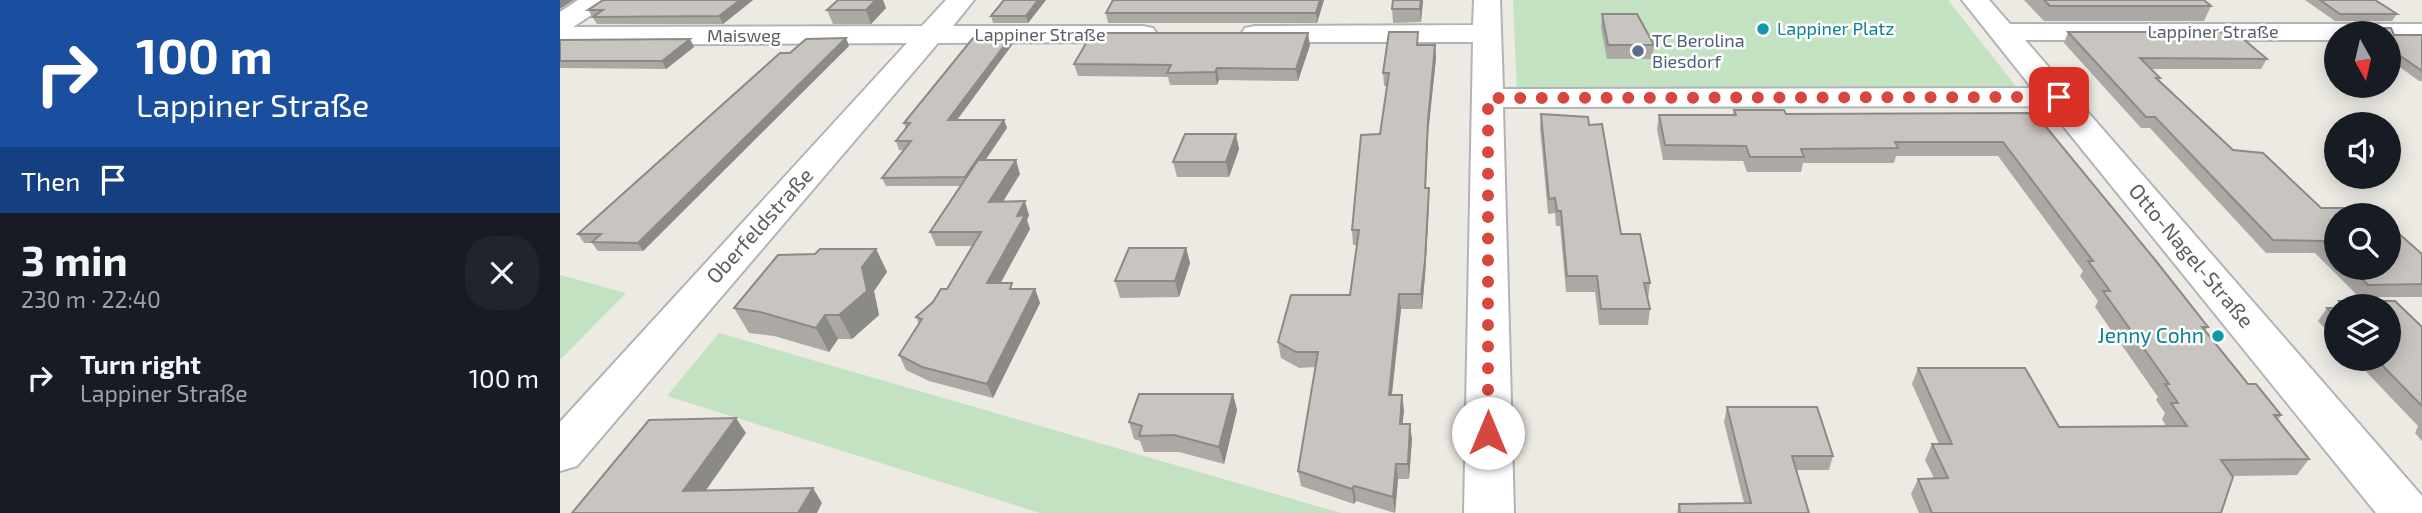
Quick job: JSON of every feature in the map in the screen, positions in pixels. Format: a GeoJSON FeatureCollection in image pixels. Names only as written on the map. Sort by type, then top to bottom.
{"type":"FeatureCollection","features":[{"type":"Feature","properties":{"kind":"street"},"geometry":{"type":"LineString","coordinates":[[560,24],[596,0]]}},
{"type":"Feature","properties":{"kind":"street","name":"Oberfeldstraße"},"geometry":{"type":"LineString","coordinates":[[560,453],[961,0]]}},
{"type":"Feature","properties":{"kind":"street"},"geometry":{"type":"LineString","coordinates":[[1488,0],[1489,513]]}},
{"type":"Feature","properties":{"kind":"street","name":"Otto-Nagel-Straße"},"geometry":{"type":"LineString","coordinates":[[1975,0],[2406,513]]}},
{"type":"Feature","properties":{"kind":"street","name":"Lappiner Straße"},"geometry":{"type":"LineString","coordinates":[[2004,32],[2422,32]]}},
{"type":"Feature","properties":{"kind":"street"},"geometry":{"type":"LineString","coordinates":[[1227,34],[1488,33]]}},
{"type":"Feature","properties":{"kind":"street","name":"Lappiner Straße"},"geometry":{"type":"LineString","coordinates":[[929,35],[1172,34]]}},
{"type":"Feature","properties":{"kind":"street","name":"Maisweg"},"geometry":{"type":"LineString","coordinates":[[560,36],[929,35]]}},
{"type":"Feature","properties":{"kind":"street"},"geometry":{"type":"LineString","coordinates":[[1488,98],[2059,97]]}},
{"type":"Feature","properties":{"kind":"green space"},"geometry":{"type":"Polygon","coordinates":[[[1513,0],[1948,0],[2022,94],[1517,93],[1513,0]]]}},
{"type":"Feature","properties":{"kind":"green space"},"geometry":{"type":"Polygon","coordinates":[[[560,275],[626,293],[561,359],[560,359],[560,275]]]}},
{"type":"Feature","properties":{"kind":"green space"},"geometry":{"type":"Polygon","coordinates":[[[719,333],[1341,513],[1040,513],[667,396],[719,333]]]}},
{"type":"Feature","properties":{"kind":"building"},"geometry":{"type":"Polygon","coordinates":[[[603,0],[740,0],[719,16],[593,17],[603,10],[588,10],[603,0]]]}},
{"type":"Feature","properties":{"kind":"building"},"geometry":{"type":"Polygon","coordinates":[[[838,0],[876,0],[866,10],[827,10],[838,0]]]}},
{"type":"Feature","properties":{"kind":"building"},"geometry":{"type":"Polygon","coordinates":[[[1004,0],[1038,0],[1026,16],[991,16],[1004,0]]]}},
{"type":"Feature","properties":{"kind":"building"},"geometry":{"type":"Polygon","coordinates":[[[1113,0],[1320,0],[1316,13],[1106,13],[1113,0]]]}},
{"type":"Feature","properties":{"kind":"building"},"geometry":{"type":"Polygon","coordinates":[[[1393,0],[1421,0],[1420,9],[1392,9],[1393,0]]]}},
{"type":"Feature","properties":{"kind":"building"},"geometry":{"type":"Polygon","coordinates":[[[2044,0],[2204,0],[2211,6],[2050,6],[2044,0]]]}},
{"type":"Feature","properties":{"kind":"building"},"geometry":{"type":"Polygon","coordinates":[[[2320,0],[2375,0],[2397,14],[2340,14],[2320,0]]]}},
{"type":"Feature","properties":{"kind":"building"},"geometry":{"type":"Polygon","coordinates":[[[1602,14],[1637,14],[1654,45],[1608,45],[1602,14]]]}},
{"type":"Feature","properties":{"kind":"building"},"geometry":{"type":"Polygon","coordinates":[[[1389,32],[1418,32],[1417,45],[1435,45],[1428,120],[1425,188],[1429,188],[1421,294],[1399,294],[1389,395],[1402,395],[1400,424],[1410,424],[1408,464],[1396,464],[1393,497],[1354,486],[1352,489],[1298,471],[1318,352],[1296,352],[1278,342],[1291,295],[1350,295],[1359,230],[1352,230],[1361,135],[1380,134],[1389,73],[1383,73],[1389,32]]]}},
{"type":"Feature","properties":{"kind":"building"},"geometry":{"type":"Polygon","coordinates":[[[2068,32],[2235,32],[2267,59],[2140,58],[2160,78],[2156,78],[2233,150],[2263,153],[2324,208],[2324,242],[2273,240],[2155,117],[2146,117],[2068,32]]]}},
{"type":"Feature","properties":{"kind":"building"},"geometry":{"type":"Polygon","coordinates":[[[1092,33],[1308,33],[1296,69],[1217,68],[1215,72],[1167,73],[1171,65],[1074,64],[1092,33]]]}},
{"type":"Feature","properties":{"kind":"building"},"geometry":{"type":"Polygon","coordinates":[[[2401,35],[2422,35],[2422,71],[2401,56],[2401,35]]]}},
{"type":"Feature","properties":{"kind":"building"},"geometry":{"type":"Polygon","coordinates":[[[846,38],[638,243],[592,242],[601,234],[578,234],[780,53],[790,53],[806,39],[846,38]]]}},
{"type":"Feature","properties":{"kind":"building"},"geometry":{"type":"Polygon","coordinates":[[[973,38],[1010,38],[948,120],[1004,120],[965,177],[882,178],[911,141],[896,141],[910,123],[904,123],[973,38]]]}},
{"type":"Feature","properties":{"kind":"building"},"geometry":{"type":"Polygon","coordinates":[[[690,39],[662,61],[560,61],[560,40],[690,39]]]}},
{"type":"Feature","properties":{"kind":"building"},"geometry":{"type":"Polygon","coordinates":[[[1734,110],[1784,110],[1786,114],[2029,113],[2038,117],[2208,327],[2202,327],[2248,384],[2256,384],[2281,415],[2274,415],[2309,459],[2221,460],[2233,477],[2221,513],[1932,513],[1918,479],[1948,478],[1932,444],[1952,444],[1918,368],[2025,368],[2059,427],[2187,426],[2171,403],[2178,403],[2165,384],[2169,384],[2103,291],[2110,291],[2088,261],[2093,261],[2003,142],[1895,142],[1898,148],[1801,149],[1804,157],[1750,157],[1746,146],[1665,145],[1659,115],[1736,115],[1734,110]]]}},
{"type":"Feature","properties":{"kind":"building"},"geometry":{"type":"Polygon","coordinates":[[[1541,114],[1588,117],[1589,125],[1602,124],[1621,234],[1640,234],[1650,283],[1644,283],[1650,309],[1601,309],[1597,276],[1567,276],[1561,211],[1557,211],[1555,198],[1549,199],[1541,114]]]}},
{"type":"Feature","properties":{"kind":"building"},"geometry":{"type":"Polygon","coordinates":[[[1185,134],[1236,134],[1226,162],[1173,162],[1185,134]]]}},
{"type":"Feature","properties":{"kind":"building"},"geometry":{"type":"Polygon","coordinates":[[[978,160],[1016,160],[989,202],[1025,201],[1017,216],[1025,215],[987,283],[1012,283],[1010,289],[1035,289],[987,384],[922,367],[899,355],[922,319],[916,317],[933,302],[941,289],[947,289],[981,232],[930,232],[978,160]]]}},
{"type":"Feature","properties":{"kind":"building"},"geometry":{"type":"Polygon","coordinates":[[[2401,236],[2422,254],[2422,284],[2368,285],[2363,280],[2401,280],[2401,236]]]}},
{"type":"Feature","properties":{"kind":"building"},"geometry":{"type":"Polygon","coordinates":[[[1129,248],[1186,248],[1175,281],[1115,281],[1129,248]]]}},
{"type":"Feature","properties":{"kind":"building"},"geometry":{"type":"Polygon","coordinates":[[[820,249],[876,249],[862,267],[867,291],[839,315],[825,315],[816,328],[760,312],[734,308],[778,255],[815,254],[820,249]]]}},
{"type":"Feature","properties":{"kind":"building"},"geometry":{"type":"Polygon","coordinates":[[[2401,307],[2422,327],[2422,406],[2388,371],[2401,371],[2401,307]]]}},
{"type":"Feature","properties":{"kind":"building"},"geometry":{"type":"Polygon","coordinates":[[[1139,394],[1233,394],[1219,447],[1174,435],[1139,436],[1142,426],[1129,422],[1139,394]]]}},
{"type":"Feature","properties":{"kind":"building"},"geometry":{"type":"Polygon","coordinates":[[[1727,407],[1817,407],[1833,456],[1792,456],[1809,513],[1680,513],[1679,504],[1751,503],[1727,407]]]}},
{"type":"Feature","properties":{"kind":"building"},"geometry":{"type":"Polygon","coordinates":[[[736,418],[683,491],[813,488],[798,513],[572,513],[649,420],[736,418]]]}},
{"type":"Feature","properties":{"kind":"place","name":"Lappiner Platz"},"geometry":{"type":"Point","coordinates":[1763,29]}},
{"type":"Feature","properties":{"kind":"place","name":"TC Berolina Biesdorf"},"geometry":{"type":"Point","coordinates":[1638,51]}},
{"type":"Feature","properties":{"kind":"place","name":"Jenny Cohn"},"geometry":{"type":"Point","coordinates":[2218,336]}},
{"type":"Feature","properties":{"kind":"route"},"geometry":{"type":"LineString","coordinates":[[1488,433],[1488,98],[2059,97]]}}]}
